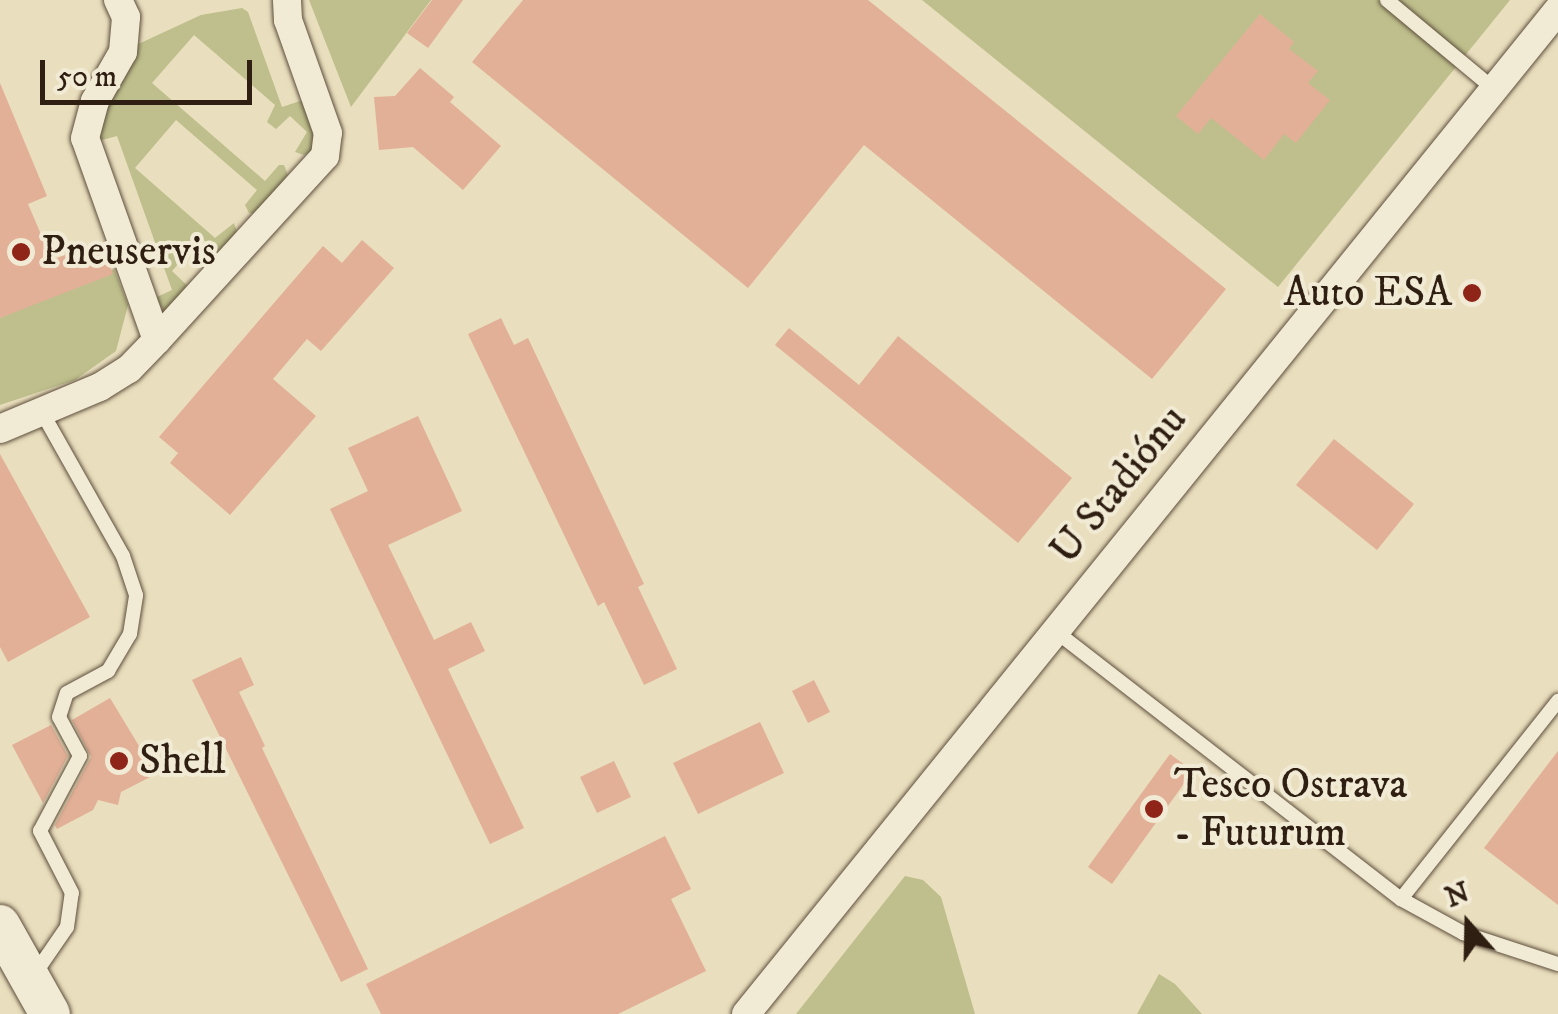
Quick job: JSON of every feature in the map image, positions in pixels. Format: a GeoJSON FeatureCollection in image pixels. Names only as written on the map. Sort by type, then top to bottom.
{"type":"FeatureCollection","features":[{"type":"Feature","properties":{"kind":"street"},"geometry":{"type":"LineString","coordinates":[[118,0],[126,18],[123,52],[95,101],[85,138],[157,340]]}},
{"type":"Feature","properties":{"kind":"street"},"geometry":{"type":"LineString","coordinates":[[0,429],[43,414],[129,369],[325,156],[328,133],[288,20],[287,0]]}},
{"type":"Feature","properties":{"kind":"street","name":"U Stadiónu"},"geometry":{"type":"LineString","coordinates":[[746,1014],[1053,629],[1558,10]]}},
{"type":"Feature","properties":{"kind":"street"},"geometry":{"type":"LineString","coordinates":[[0,925],[40,997]]}},
{"type":"Feature","properties":{"kind":"lane"},"geometry":{"type":"LineString","coordinates":[[1387,0],[1494,89]]}},
{"type":"Feature","properties":{"kind":"lane"},"geometry":{"type":"LineString","coordinates":[[40,997],[66,926],[72,893],[40,831],[80,756],[60,716],[67,693],[108,671],[130,634],[136,594],[123,556],[43,414]]}},
{"type":"Feature","properties":{"kind":"lane"},"geometry":{"type":"LineString","coordinates":[[1053,629],[1401,899],[1464,933],[1558,964]]}},
{"type":"Feature","properties":{"kind":"lane"},"geometry":{"type":"LineString","coordinates":[[1401,899],[1558,701]]}},
{"type":"Feature","properties":{"kind":"green space"},"geometry":{"type":"Polygon","coordinates":[[[309,0],[431,0],[351,107],[309,0]]]}},
{"type":"Feature","properties":{"kind":"green space"},"geometry":{"type":"Polygon","coordinates":[[[922,0],[1510,0],[1278,287],[922,0]]]}},
{"type":"Feature","properties":{"kind":"green space"},"geometry":{"type":"Polygon","coordinates":[[[242,8],[248,12],[282,107],[303,100],[314,138],[312,151],[304,155],[295,152],[307,132],[290,116],[276,129],[267,122],[275,105],[194,35],[152,83],[265,181],[279,165],[284,165],[288,175],[256,214],[249,213],[245,205],[257,190],[176,120],[135,168],[215,238],[234,223],[238,235],[223,255],[201,238],[172,271],[193,291],[165,312],[155,298],[172,290],[117,136],[98,141],[98,126],[134,46],[201,15],[242,8]]]}},
{"type":"Feature","properties":{"kind":"green space"},"geometry":{"type":"Polygon","coordinates":[[[114,269],[128,305],[116,351],[75,380],[0,405],[0,318],[114,269]]]}},
{"type":"Feature","properties":{"kind":"green space"},"geometry":{"type":"Polygon","coordinates":[[[905,876],[923,880],[941,897],[975,1014],[796,1014],[905,876]]]}},
{"type":"Feature","properties":{"kind":"green space"},"geometry":{"type":"Polygon","coordinates":[[[1159,974],[1175,984],[1202,1014],[1137,1014],[1159,974]]]}},
{"type":"Feature","properties":{"kind":"building"},"geometry":{"type":"Polygon","coordinates":[[[432,0],[463,0],[428,48],[407,33],[432,0]]]}},
{"type":"Feature","properties":{"kind":"building"},"geometry":{"type":"Polygon","coordinates":[[[523,0],[868,0],[1226,289],[1152,379],[864,145],[748,288],[472,62],[523,0]]]}},
{"type":"Feature","properties":{"kind":"building"},"geometry":{"type":"Polygon","coordinates":[[[1260,14],[1294,42],[1289,49],[1318,71],[1308,83],[1330,100],[1296,143],[1284,134],[1264,160],[1211,118],[1198,134],[1176,116],[1260,14]]]}},
{"type":"Feature","properties":{"kind":"building"},"geometry":{"type":"Polygon","coordinates":[[[420,68],[454,97],[450,102],[501,146],[463,190],[413,147],[379,150],[374,97],[395,96],[420,68]]]}},
{"type":"Feature","properties":{"kind":"building","name":"Pneuservis"},"geometry":{"type":"Polygon","coordinates":[[[0,83],[47,196],[28,204],[52,260],[100,241],[113,274],[0,318],[0,83]]]}},
{"type":"Feature","properties":{"kind":"building"},"geometry":{"type":"Polygon","coordinates":[[[362,240],[394,268],[321,351],[307,339],[273,379],[316,416],[230,515],[170,463],[178,453],[159,437],[323,246],[342,263],[362,240]]]}},
{"type":"Feature","properties":{"kind":"building"},"geometry":{"type":"Polygon","coordinates":[[[501,318],[514,345],[528,338],[644,584],[638,587],[677,669],[644,685],[604,602],[598,606],[468,334],[501,318]]]}},
{"type":"Feature","properties":{"kind":"building"},"geometry":{"type":"Polygon","coordinates":[[[789,328],[859,385],[898,336],[1072,478],[1018,543],[775,345],[789,328]]]}},
{"type":"Feature","properties":{"kind":"building"},"geometry":{"type":"Polygon","coordinates":[[[418,416],[462,511],[388,545],[434,640],[471,622],[485,651],[448,669],[524,828],[490,844],[330,509],[368,491],[348,448],[418,416]]]}},
{"type":"Feature","properties":{"kind":"building"},"geometry":{"type":"Polygon","coordinates":[[[1334,439],[1414,504],[1377,550],[1296,485],[1334,439]]]}},
{"type":"Feature","properties":{"kind":"building"},"geometry":{"type":"Polygon","coordinates":[[[0,454],[90,617],[8,662],[0,647],[0,454]]]}},
{"type":"Feature","properties":{"kind":"building"},"geometry":{"type":"Polygon","coordinates":[[[241,657],[254,685],[239,692],[368,969],[341,982],[192,680],[241,657]]]}},
{"type":"Feature","properties":{"kind":"building"},"geometry":{"type":"Polygon","coordinates":[[[814,680],[830,712],[808,723],[792,691],[814,680]]]}},
{"type":"Feature","properties":{"kind":"building","name":"Shell"},"geometry":{"type":"Polygon","coordinates":[[[110,698],[156,774],[121,792],[118,805],[98,800],[93,810],[57,829],[55,825],[91,757],[72,720],[110,698]]]}},
{"type":"Feature","properties":{"kind":"building"},"geometry":{"type":"Polygon","coordinates":[[[760,722],[784,773],[698,814],[673,763],[760,722]]]}},
{"type":"Feature","properties":{"kind":"building"},"geometry":{"type":"Polygon","coordinates":[[[51,725],[68,756],[43,803],[12,745],[51,725]]]}},
{"type":"Feature","properties":{"kind":"building"},"geometry":{"type":"Polygon","coordinates":[[[1558,751],[1558,905],[1484,848],[1558,751]]]}},
{"type":"Feature","properties":{"kind":"building"},"geometry":{"type":"Polygon","coordinates":[[[1170,754],[1193,771],[1112,884],[1088,867],[1170,754]]]}},
{"type":"Feature","properties":{"kind":"building"},"geometry":{"type":"Polygon","coordinates":[[[614,761],[631,797],[597,813],[580,777],[614,761]]]}},
{"type":"Feature","properties":{"kind":"building"},"geometry":{"type":"Polygon","coordinates":[[[665,836],[691,889],[671,899],[706,971],[618,1014],[381,1014],[366,984],[665,836]]]}},
{"type":"Feature","properties":{"kind":"place","name":"Pneuservis"},"geometry":{"type":"Point","coordinates":[21,252]}},
{"type":"Feature","properties":{"kind":"place","name":"Auto ESA"},"geometry":{"type":"Point","coordinates":[1472,293]}},
{"type":"Feature","properties":{"kind":"place","name":"Shell"},"geometry":{"type":"Point","coordinates":[119,761]}},
{"type":"Feature","properties":{"kind":"place","name":"Tesco Ostrava - Futurum"},"geometry":{"type":"Point","coordinates":[1154,809]}}]}
